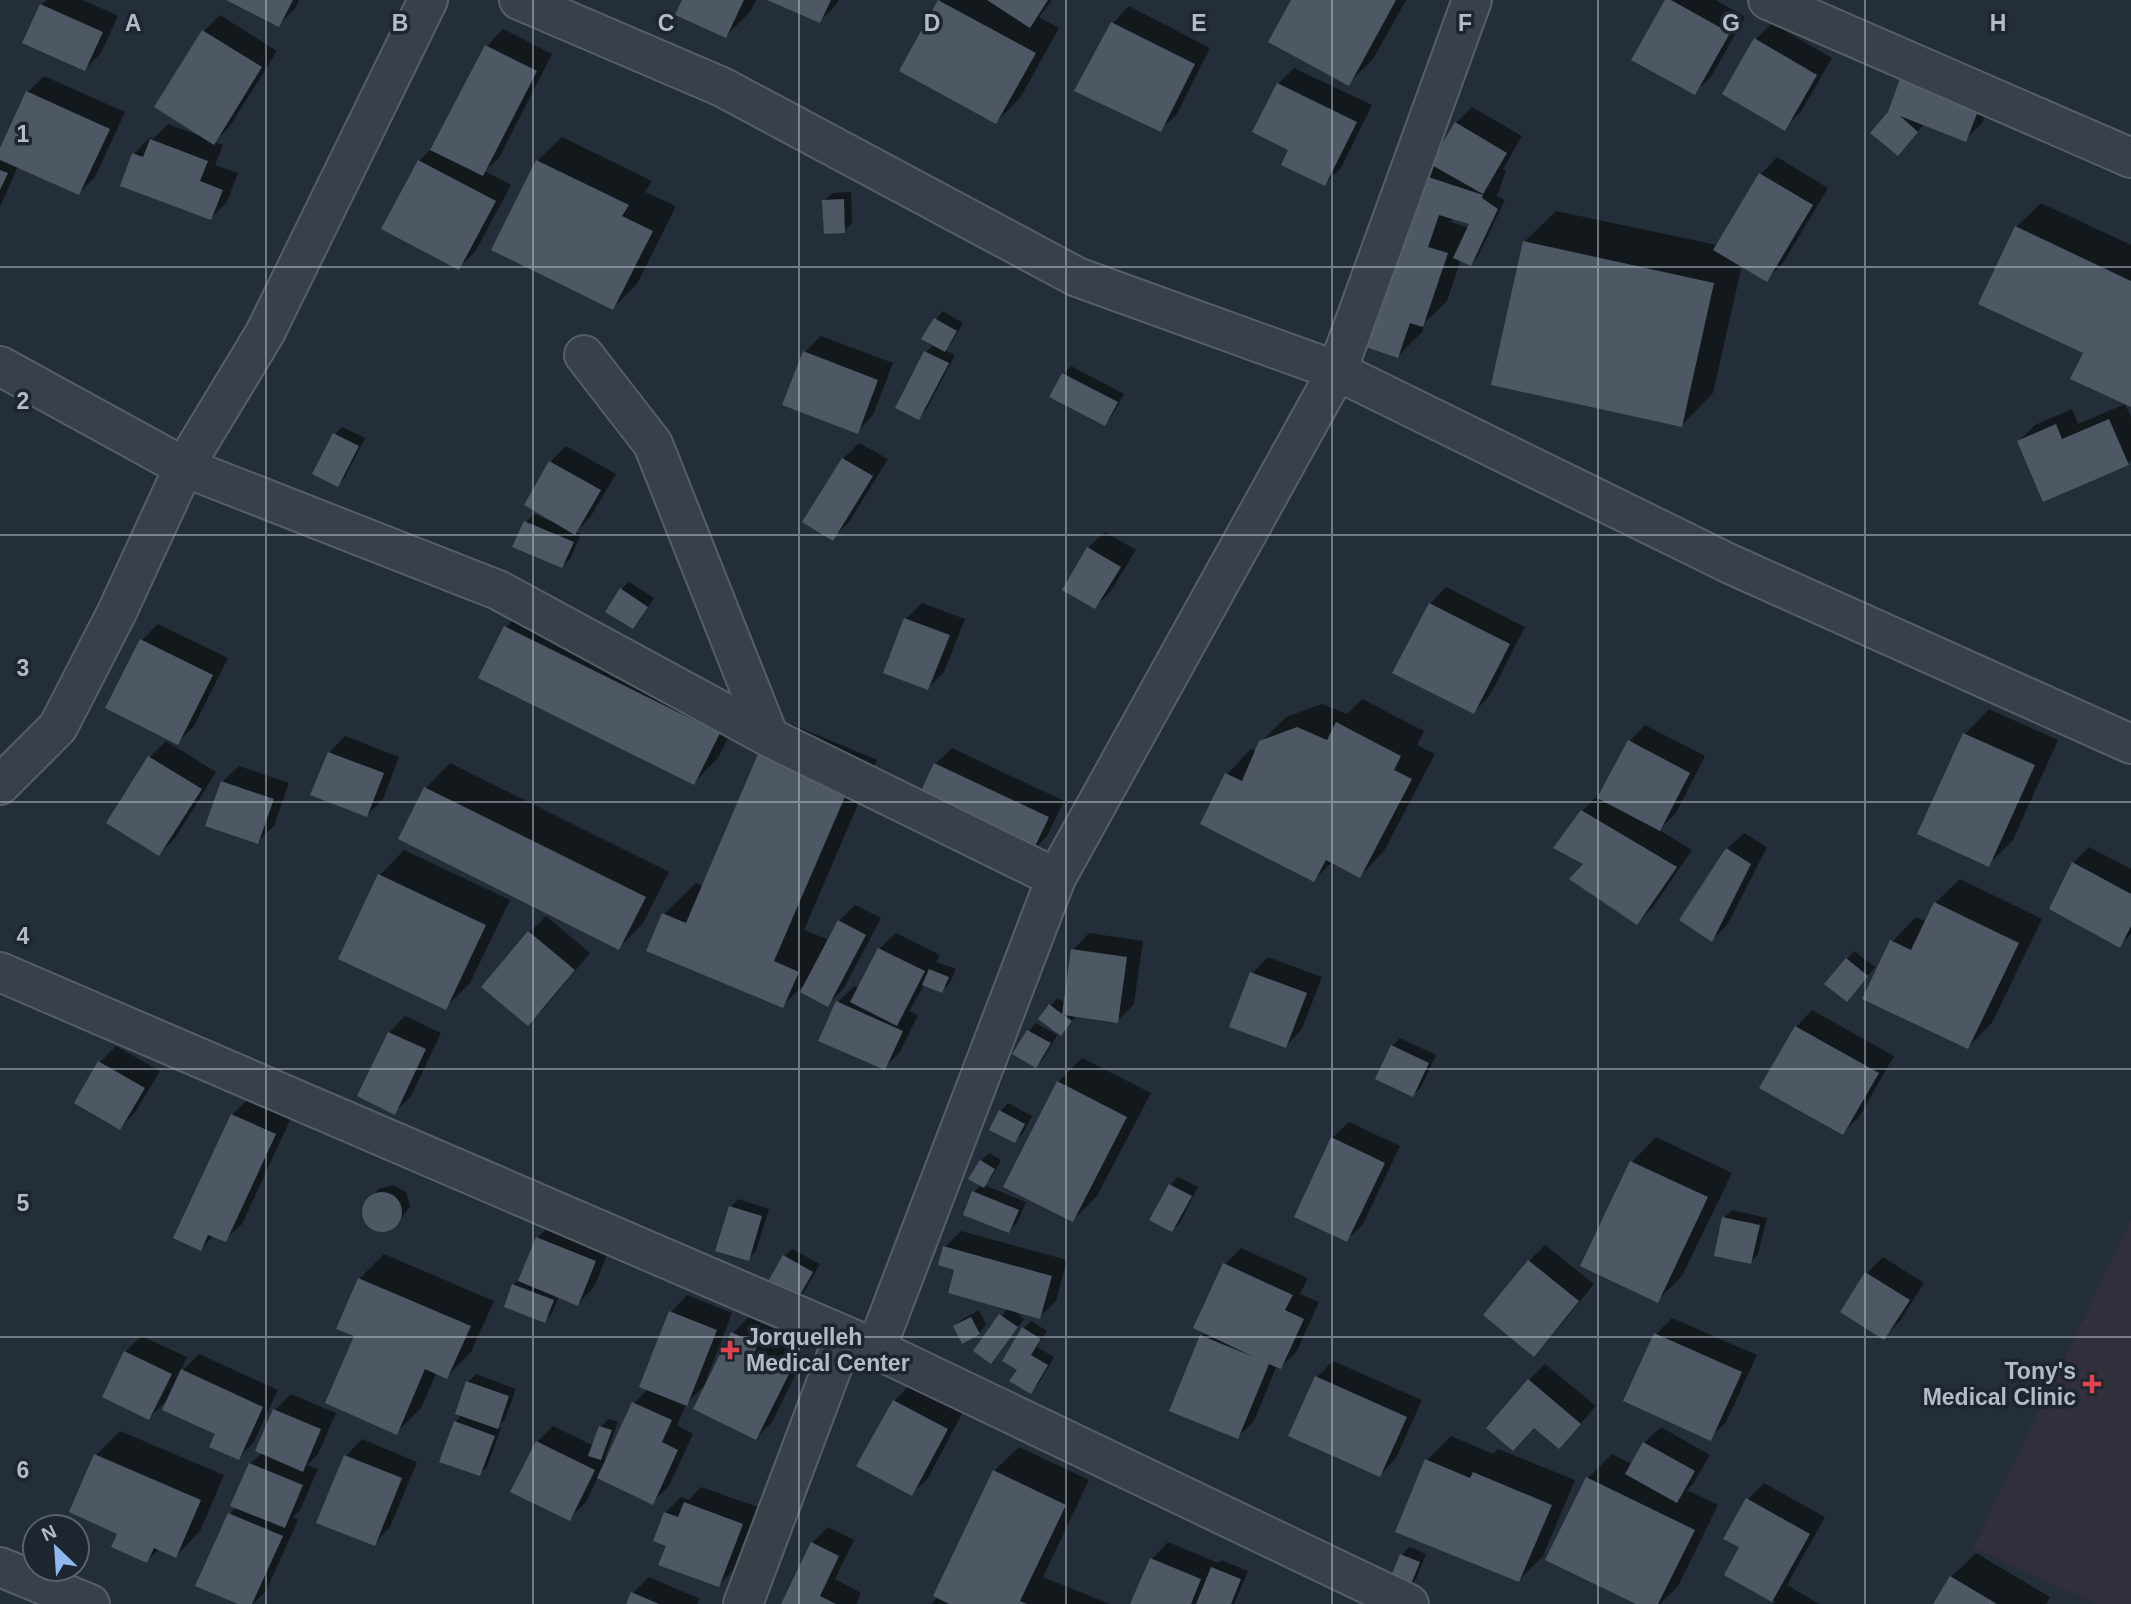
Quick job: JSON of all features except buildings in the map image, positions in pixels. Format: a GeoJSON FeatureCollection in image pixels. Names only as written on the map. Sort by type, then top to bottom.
{"type":"FeatureCollection","features":[{"type":"Feature","properties":{"kind":"street"},"geometry":{"type":"LineString","coordinates":[[0,785],[58,727],[117,612],[184,467],[265,333],[428,0]]}},
{"type":"Feature","properties":{"kind":"street"},"geometry":{"type":"LineString","coordinates":[[519,0],[722,87],[1077,277],[1337,371],[1730,564],[2131,744]]}},
{"type":"Feature","properties":{"kind":"street"},"geometry":{"type":"LineString","coordinates":[[743,1604],[860,1343],[1056,878],[1337,371],[1472,0]]}},
{"type":"Feature","properties":{"kind":"street"},"geometry":{"type":"LineString","coordinates":[[1768,0],[2131,158]]}},
{"type":"Feature","properties":{"kind":"street"},"geometry":{"type":"LineString","coordinates":[[584,355],[653,444],[769,737]]}},
{"type":"Feature","properties":{"kind":"street"},"geometry":{"type":"LineString","coordinates":[[0,366],[184,467],[498,590],[769,737],[1056,878]]}},
{"type":"Feature","properties":{"kind":"street"},"geometry":{"type":"LineString","coordinates":[[0,972],[860,1343],[1409,1604]]}},
{"type":"Feature","properties":{"kind":"street"},"geometry":{"type":"LineString","coordinates":[[0,1567],[90,1604]]}},
{"type":"Feature","properties":{"kind":"shaded area","name":"Tony's Medical Clinic"},"geometry":{"type":"Polygon","coordinates":[[[2131,1220],[2131,1604],[2096,1604],[1973,1548],[2131,1220]]]}},
{"type":"Feature","properties":{"kind":"place","name":"Jorquelleh Medical Center"},"geometry":{"type":"Point","coordinates":[730,1350]}},
{"type":"Feature","properties":{"kind":"place","name":"Tony's Medical Clinic"},"geometry":{"type":"Point","coordinates":[2092,1384]}}]}
